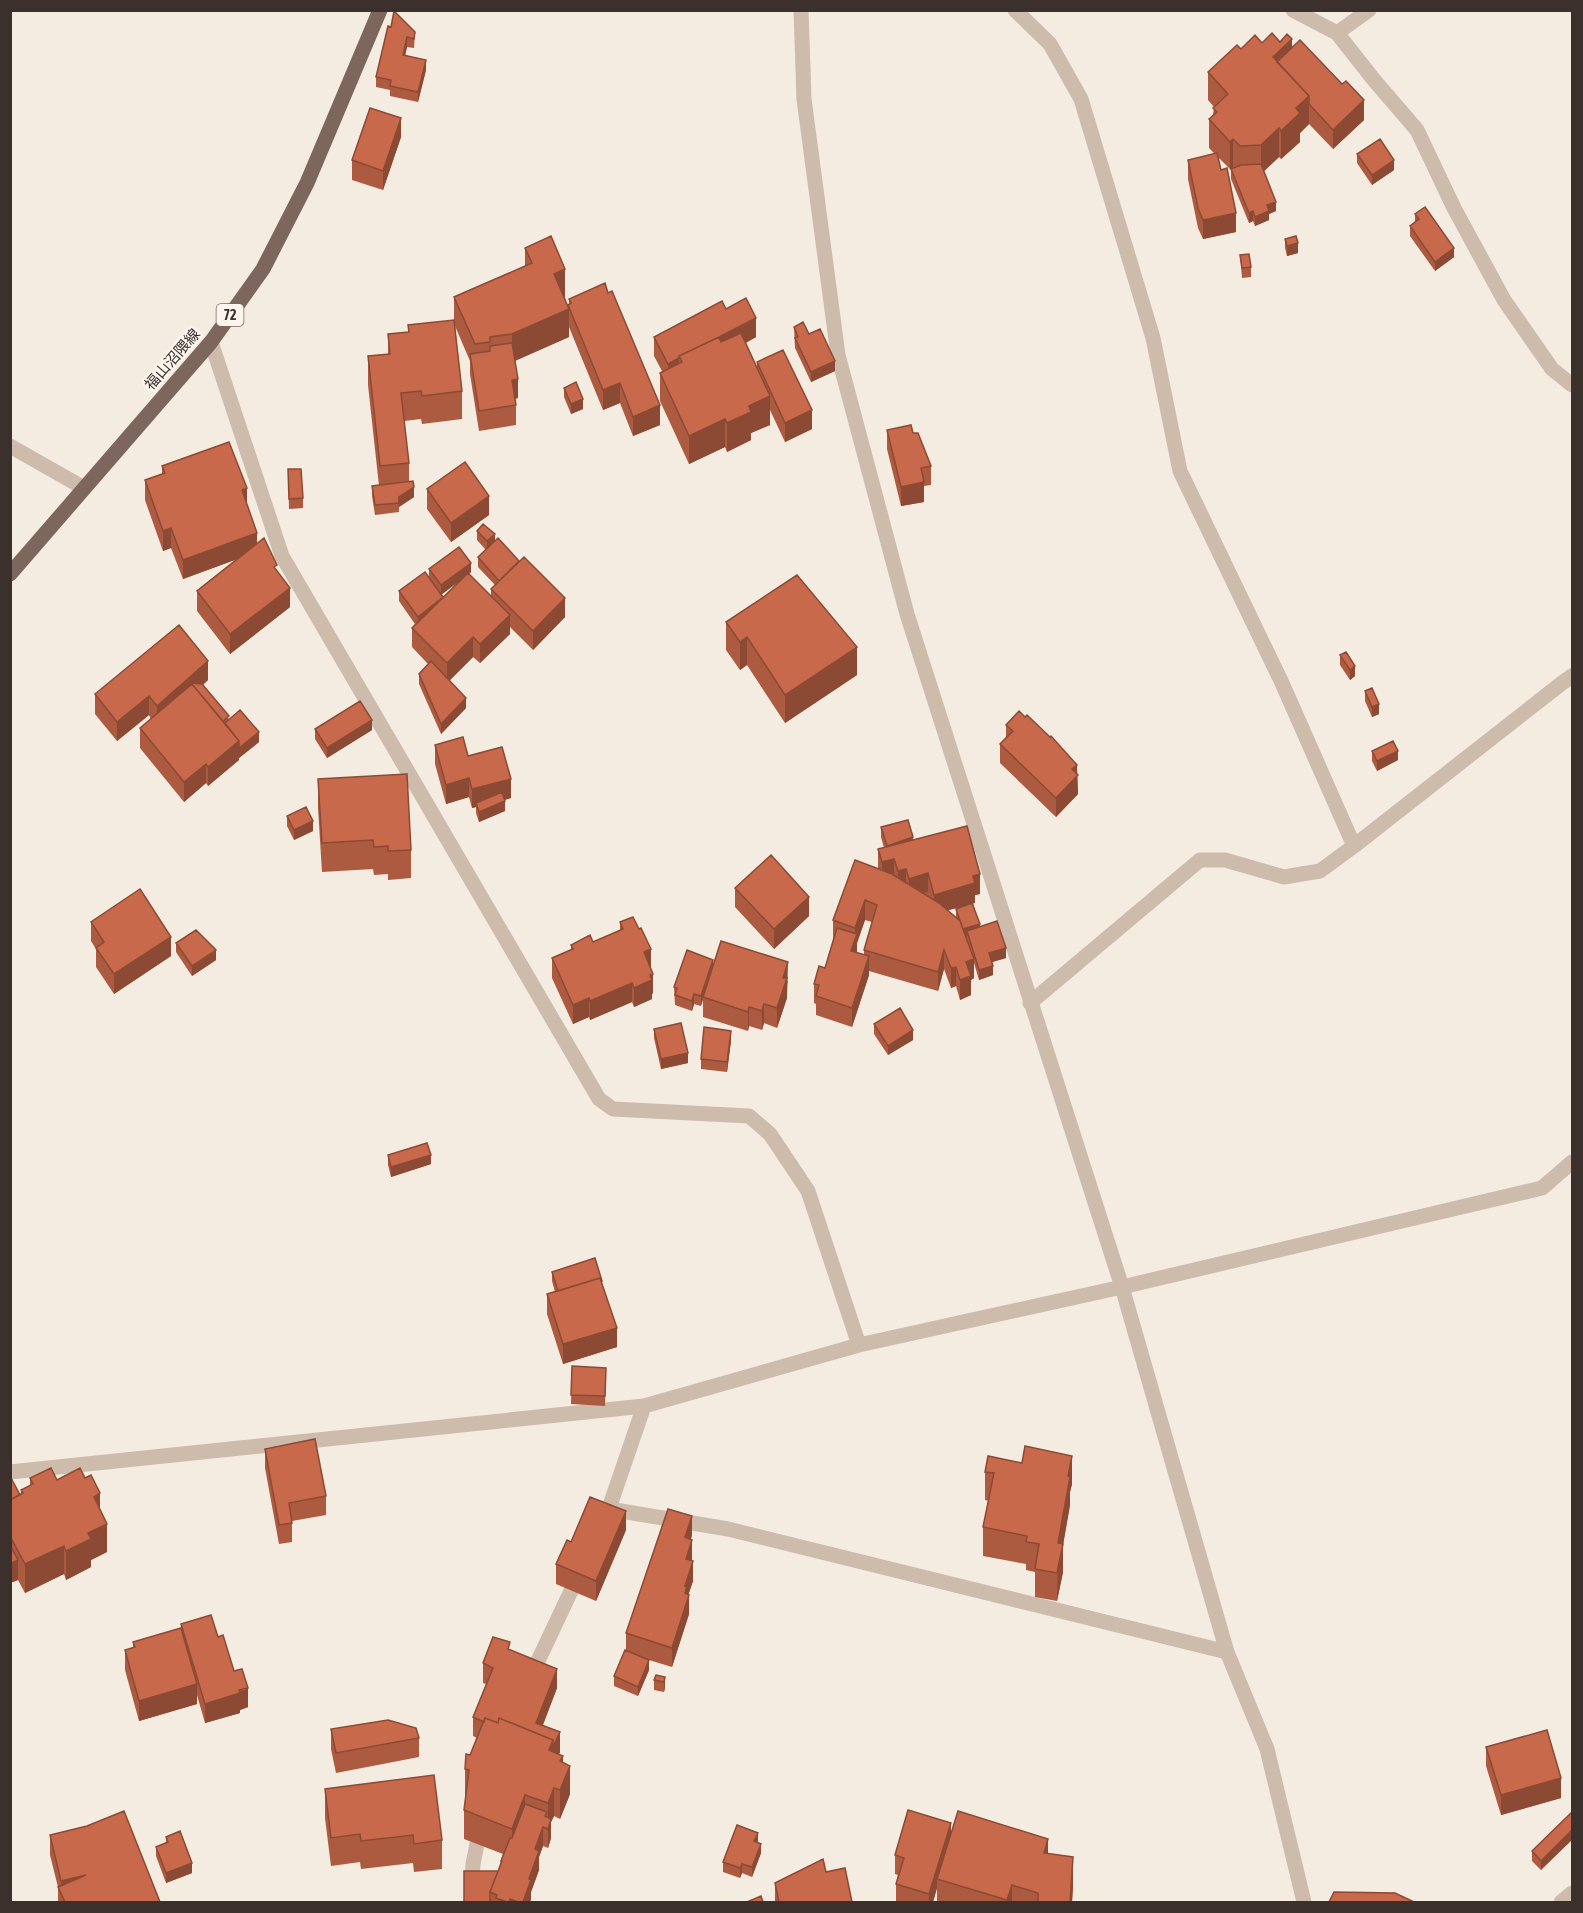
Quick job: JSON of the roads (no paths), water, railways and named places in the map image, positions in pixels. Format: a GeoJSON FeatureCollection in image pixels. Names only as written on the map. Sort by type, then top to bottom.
{"type":"FeatureCollection","features":[{"type":"Feature","properties":{"kind":"main road","name":"福山沼隈線"},"geometry":{"type":"LineString","coordinates":[[10,574],[211,342],[263,269],[302,192],[380,10]]}},
{"type":"Feature","properties":{"kind":"street"},"geometry":{"type":"LineString","coordinates":[[801,10],[804,99],[838,355],[907,614],[1122,1287],[1227,1652],[1267,1749],[1304,1902]]}},
{"type":"Feature","properties":{"kind":"street"},"geometry":{"type":"LineString","coordinates":[[1015,10],[1050,44],[1081,99],[1153,338],[1180,471],[1282,683],[1354,846]]}},
{"type":"Feature","properties":{"kind":"street"},"geometry":{"type":"LineString","coordinates":[[1293,10],[1337,33],[1417,130],[1454,208],[1504,300],[1552,369],[1572,385]]}},
{"type":"Feature","properties":{"kind":"street"},"geometry":{"type":"LineString","coordinates":[[1337,33],[1369,10]]}},
{"type":"Feature","properties":{"kind":"street"},"geometry":{"type":"LineString","coordinates":[[211,342],[282,555],[599,1099],[613,1109],[749,1116],[770,1134],[808,1191],[859,1345]]}},
{"type":"Feature","properties":{"kind":"street"},"geometry":{"type":"LineString","coordinates":[[10,446],[84,488]]}},
{"type":"Feature","properties":{"kind":"street"},"geometry":{"type":"LineString","coordinates":[[1030,1003],[1200,860],[1225,860],[1284,877],[1320,871],[1572,676]]}},
{"type":"Feature","properties":{"kind":"street"},"geometry":{"type":"LineString","coordinates":[[10,1472],[644,1406],[859,1345],[1122,1287],[1542,1188],[1572,1162]]}},
{"type":"Feature","properties":{"kind":"street"},"geometry":{"type":"LineString","coordinates":[[599,1530],[609,1509],[644,1406]]}},
{"type":"Feature","properties":{"kind":"street"},"geometry":{"type":"LineString","coordinates":[[609,1509],[728,1529],[1227,1652]]}},
{"type":"Feature","properties":{"kind":"street"},"geometry":{"type":"LineString","coordinates":[[524,1690],[584,1562]]}},
{"type":"Feature","properties":{"kind":"street"},"geometry":{"type":"LineString","coordinates":[[471,1902],[473,1864],[483,1810]]}},
{"type":"Feature","properties":{"kind":"street"},"geometry":{"type":"LineString","coordinates":[[1561,1902],[1572,1893]]}}]}
